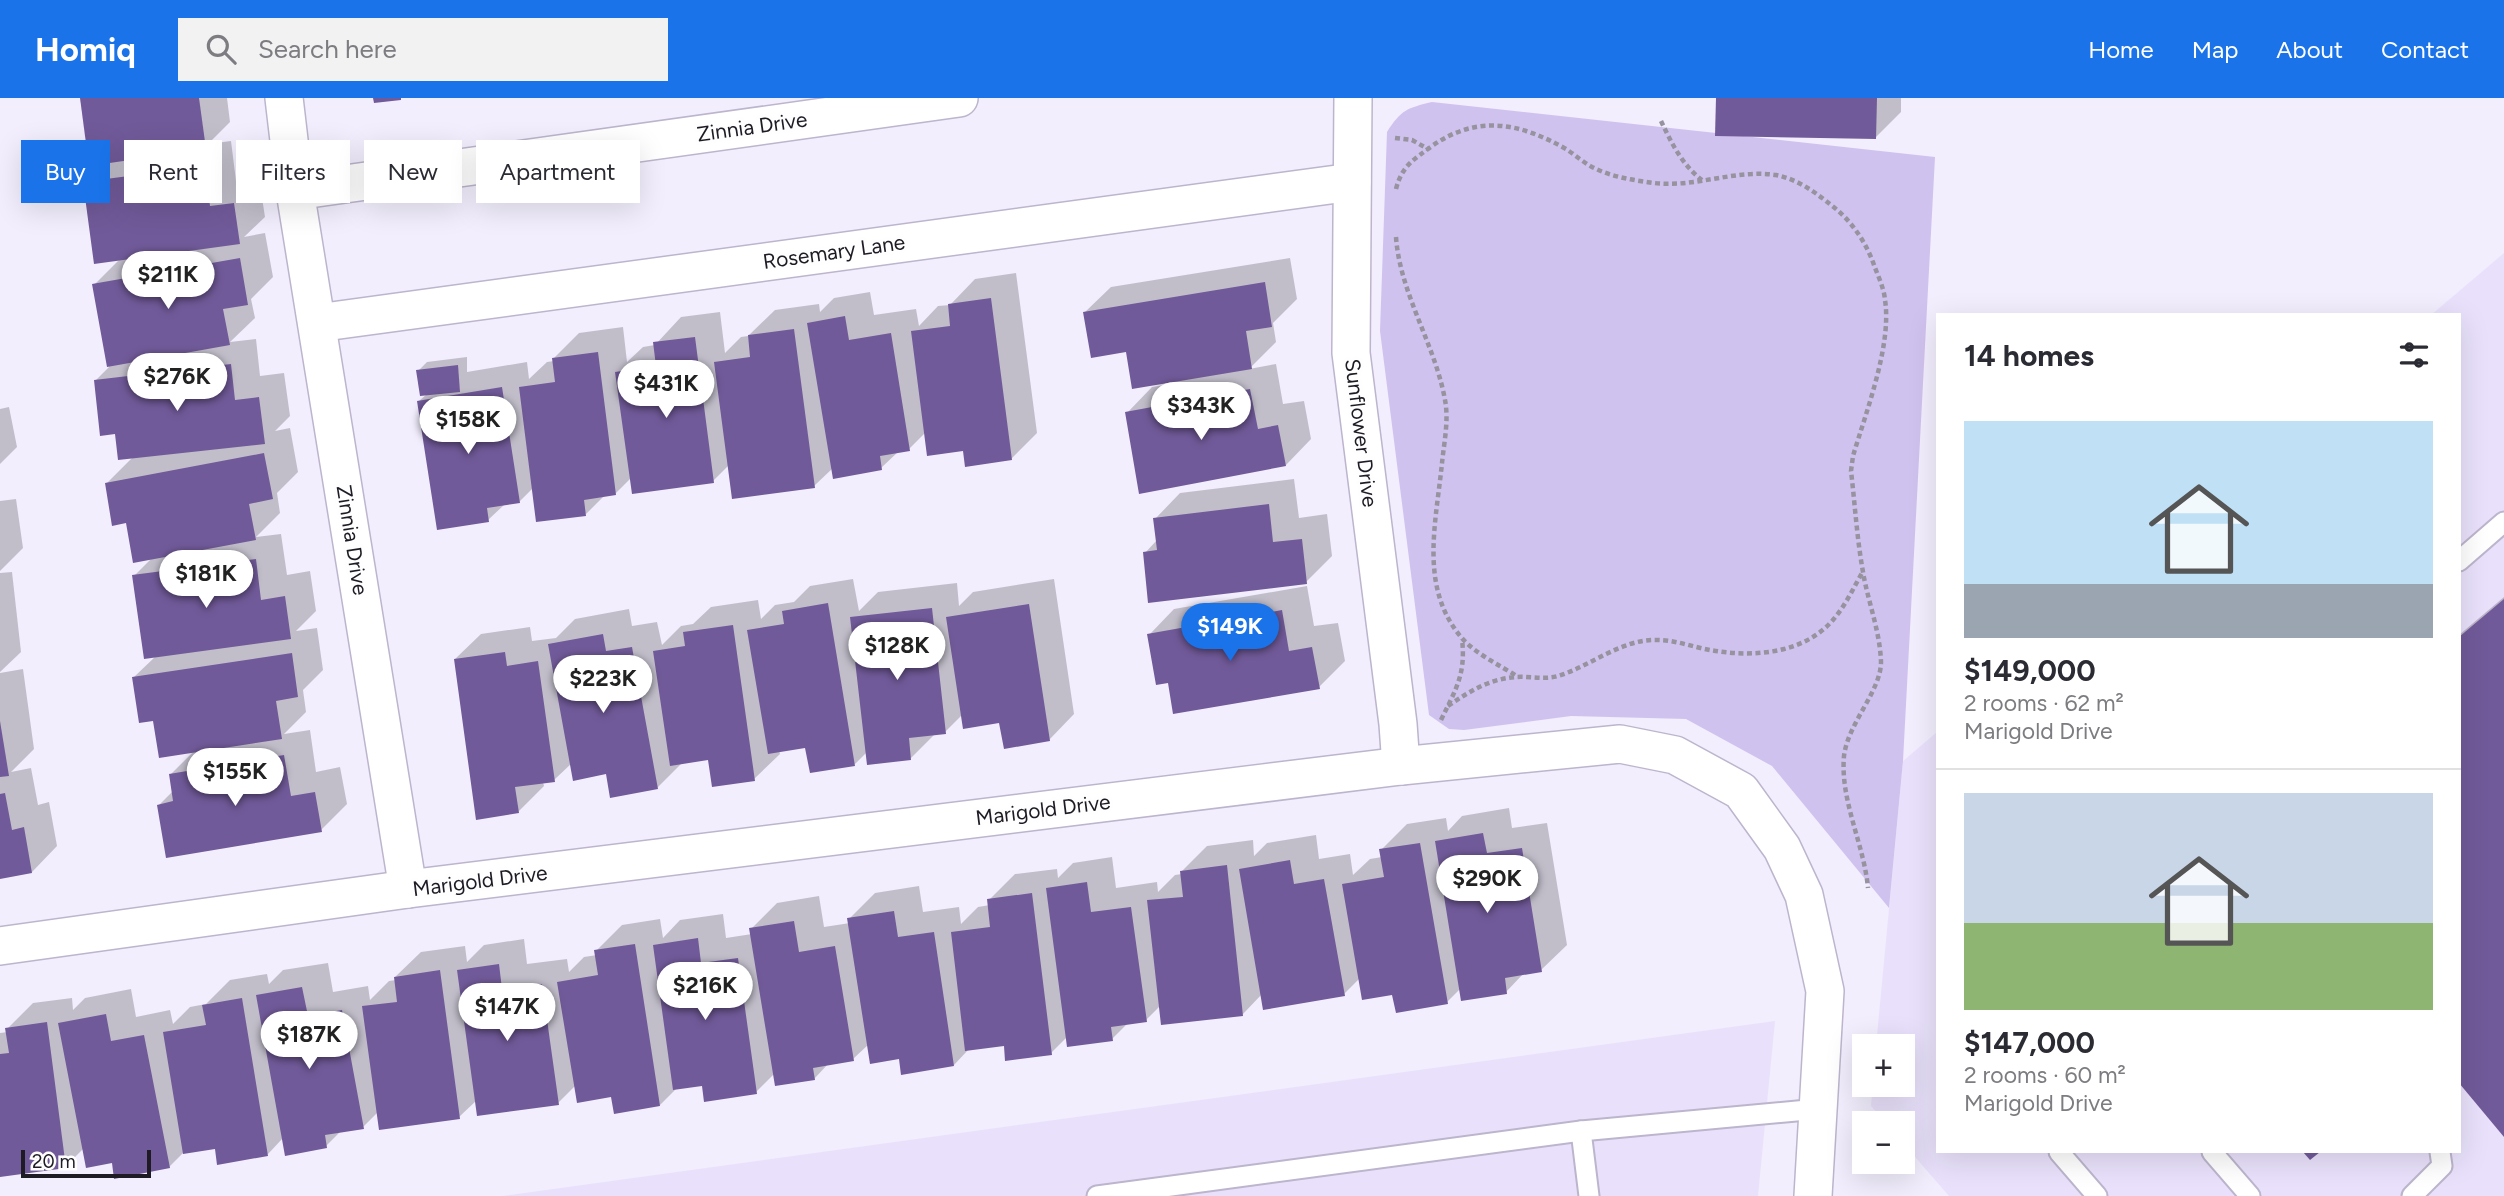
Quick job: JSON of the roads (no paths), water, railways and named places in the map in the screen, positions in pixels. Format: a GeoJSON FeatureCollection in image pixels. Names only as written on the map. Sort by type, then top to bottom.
{"type":"FeatureCollection","features":[{"type":"Feature","properties":{"kind":"street","name":"Zinnia Drive"},"geometry":{"type":"LineString","coordinates":[[284,98],[289,140]]}},
{"type":"Feature","properties":{"kind":"street","name":"Zinnia Drive"},"geometry":{"type":"LineString","coordinates":[[350,183],[960,98]]}},
{"type":"Feature","properties":{"kind":"street","name":"Sunflower Drive"},"geometry":{"type":"LineString","coordinates":[[1353,98],[1351,353],[1401,766]]}},
{"type":"Feature","properties":{"kind":"street","name":"Rosemary Lane"},"geometry":{"type":"LineString","coordinates":[[317,323],[1352,182]]}},
{"type":"Feature","properties":{"kind":"street","name":"Zinnia Drive"},"geometry":{"type":"LineString","coordinates":[[297,203],[408,890]]}},
{"type":"Feature","properties":{"kind":"street","name":"Marigold Drive"},"geometry":{"type":"LineString","coordinates":[[0,946],[408,890],[1401,766],[1620,744],[1675,755],[1741,791],[1782,848],[1804,895],[1825,991],[1813,1196]]}},
{"type":"Feature","properties":{"kind":"lane"},"geometry":{"type":"LineString","coordinates":[[2461,559],[2504,522]]}},
{"type":"Feature","properties":{"kind":"lane"},"geometry":{"type":"LineString","coordinates":[[1097,1196],[1581,1130],[1818,1109]]}},
{"type":"Feature","properties":{"kind":"lane"},"geometry":{"type":"LineString","coordinates":[[1581,1130],[1589,1196]]}},
{"type":"Feature","properties":{"kind":"lane"},"geometry":{"type":"LineString","coordinates":[[2060,1153],[2097,1196]]}},
{"type":"Feature","properties":{"kind":"lane"},"geometry":{"type":"LineString","coordinates":[[2213,1153],[2250,1196]]}},
{"type":"Feature","properties":{"kind":"lane"},"geometry":{"type":"LineString","coordinates":[[2412,1196],[2442,1166],[2440,1153]]}}]}
